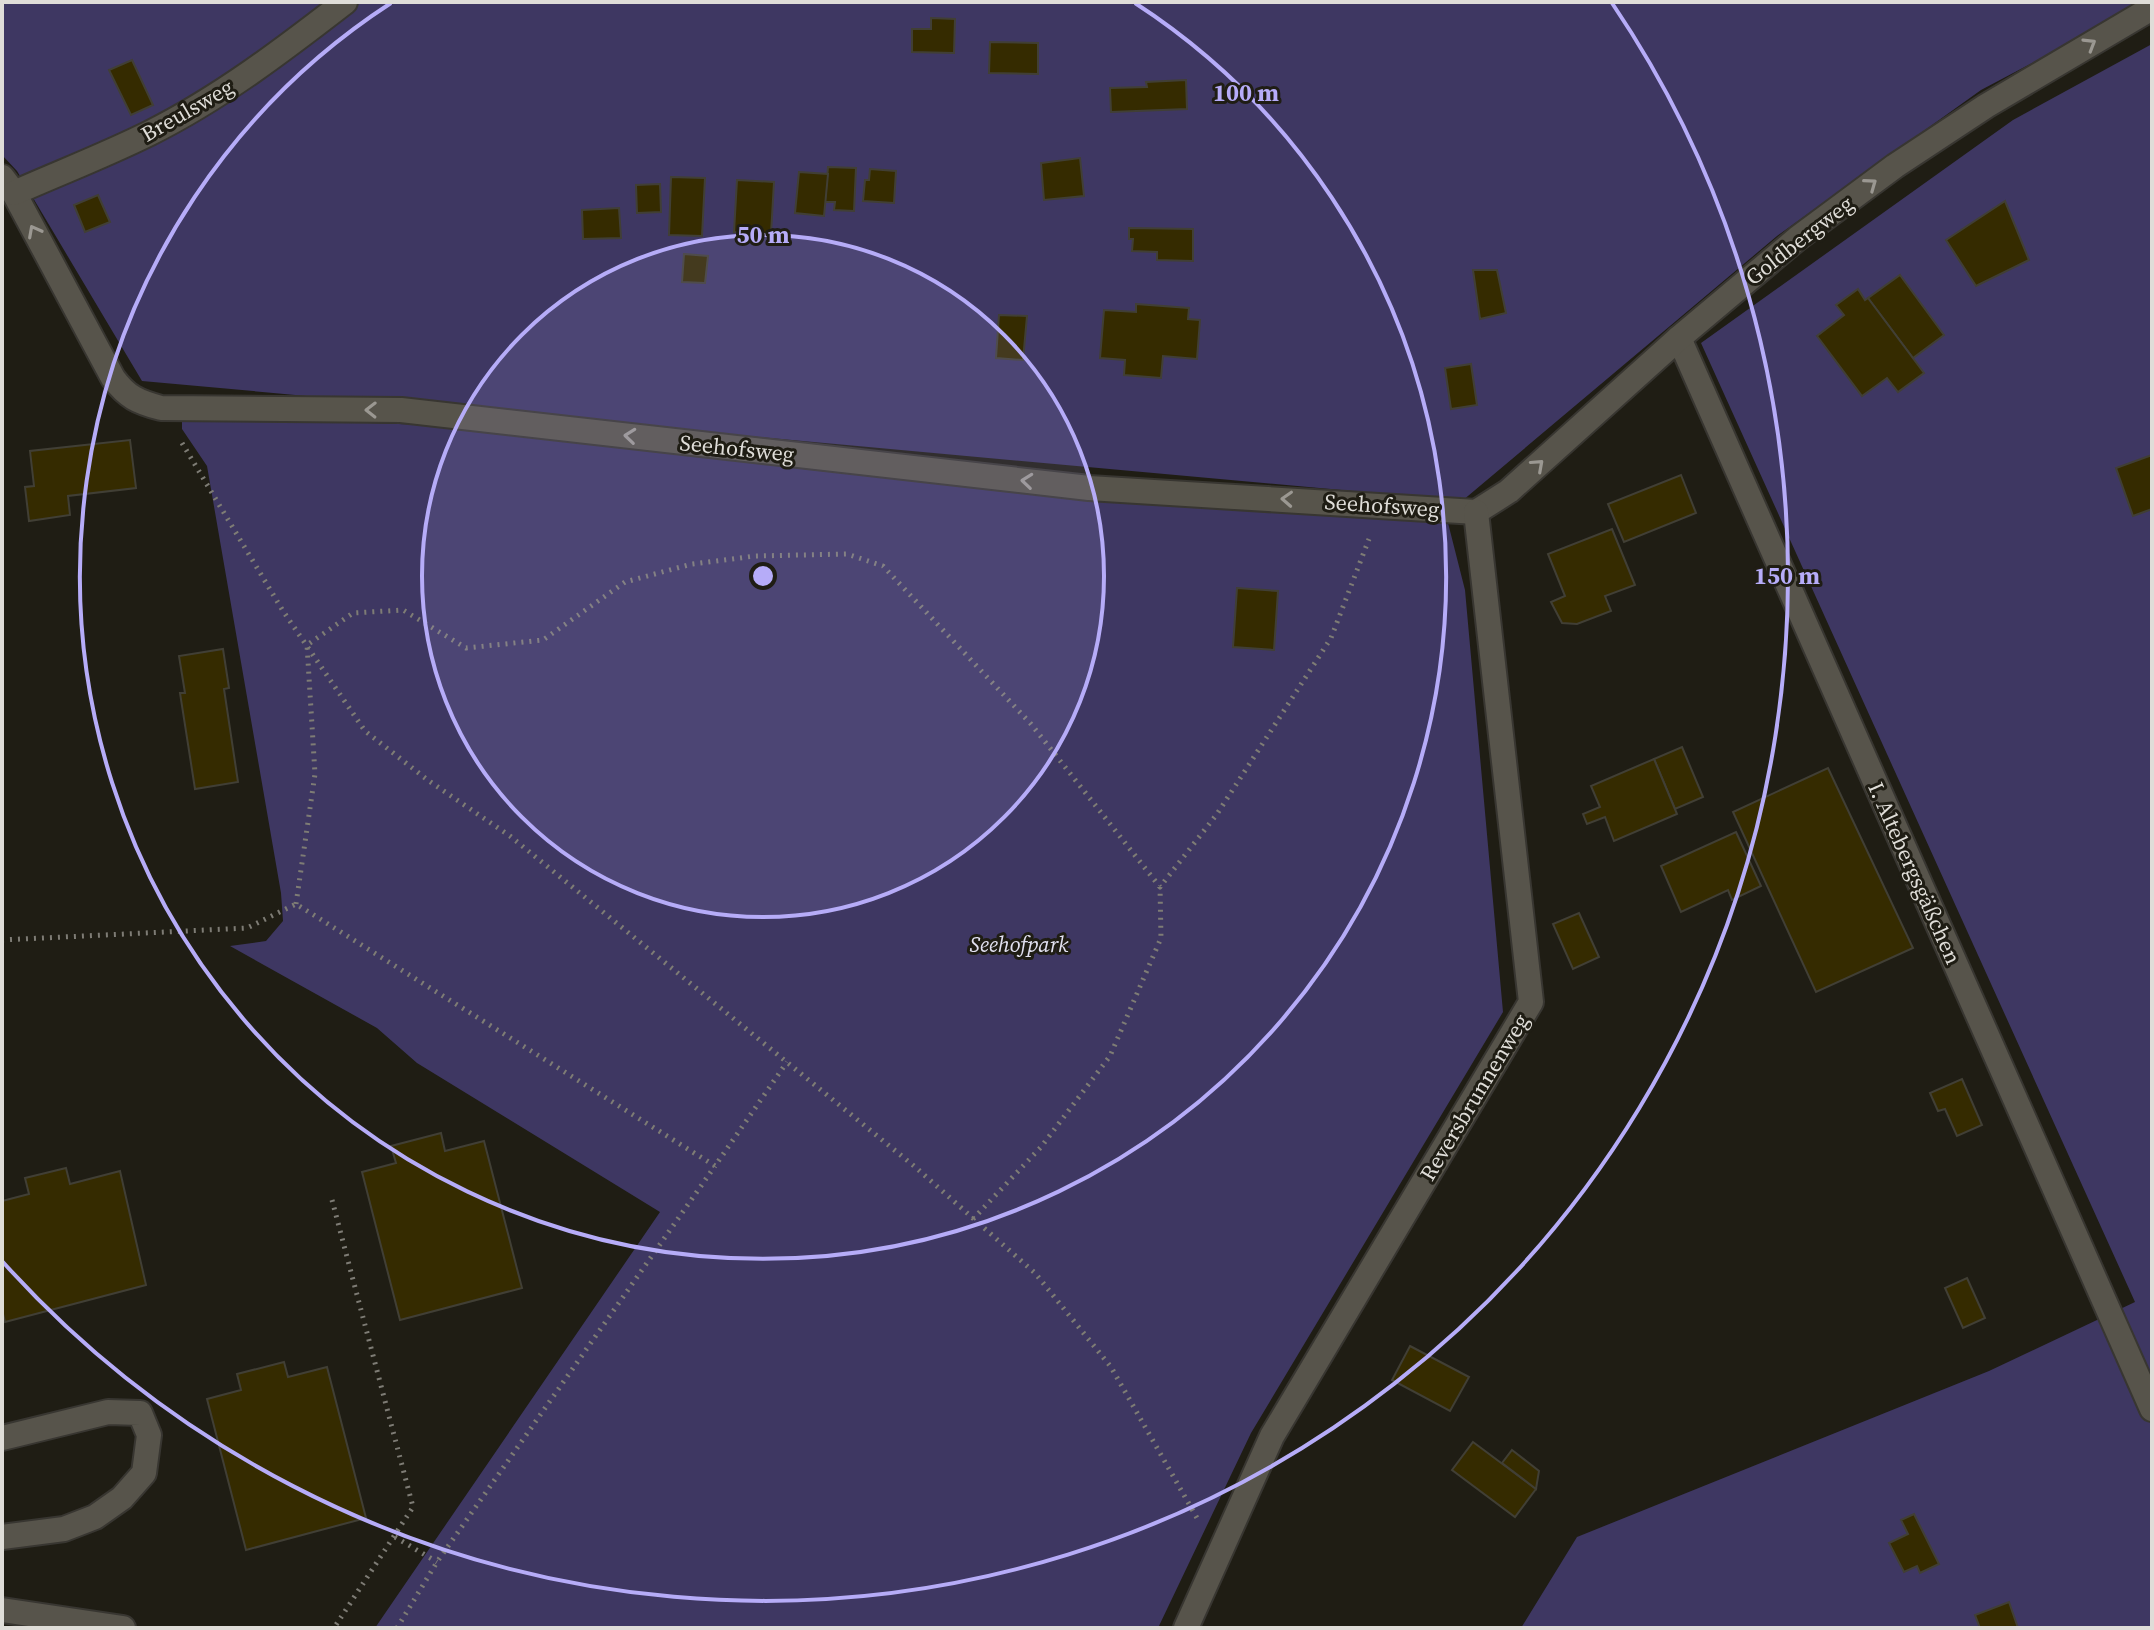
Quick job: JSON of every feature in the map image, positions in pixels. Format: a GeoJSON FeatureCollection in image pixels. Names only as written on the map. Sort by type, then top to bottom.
{"type":"FeatureCollection","features":[{"type":"Feature","properties":{"kind":"street","name":"Breulsweg"},"geometry":{"type":"LineString","coordinates":[[63,286],[8,185],[150,133],[197,107],[280,53],[345,2]]}},
{"type":"Feature","properties":{"kind":"street","name":"Goldbergweg"},"geometry":{"type":"LineString","coordinates":[[1476,512],[1509,491],[1679,338],[1798,238],[1895,166],[1986,106],[2152,8]]}},
{"type":"Feature","properties":{"kind":"street","name":"Seehofsweg"},"geometry":{"type":"LineString","coordinates":[[63,286],[125,395],[140,403],[161,408],[401,410],[1089,488],[1476,512]]}},
{"type":"Feature","properties":{"kind":"street","name":"I. Altebergsgäßchen"},"geometry":{"type":"LineString","coordinates":[[1679,338],[2152,1409]]}},
{"type":"Feature","properties":{"kind":"street","name":"Reversbrunnenweg"},"geometry":{"type":"LineString","coordinates":[[1186,1628],[1272,1436],[1531,1002],[1476,512]]}},
{"type":"Feature","properties":{"kind":"street"},"geometry":{"type":"LineString","coordinates":[[2,1438],[108,1412],[140,1413],[149,1435],[144,1473],[122,1498],[95,1517],[64,1529],[2,1537]]}},
{"type":"Feature","properties":{"kind":"street"},"geometry":{"type":"LineString","coordinates":[[2,1610],[113,1627]]}},
{"type":"Feature","properties":{"kind":"path"},"geometry":{"type":"LineString","coordinates":[[161,408],[307,645],[365,731],[429,781],[510,836],[914,1166],[1035,1273],[1111,1367],[1218,1555]]}},
{"type":"Feature","properties":{"kind":"path"},"geometry":{"type":"LineString","coordinates":[[1160,887],[1217,814],[1331,638],[1382,505]]}},
{"type":"Feature","properties":{"kind":"path"},"geometry":{"type":"LineString","coordinates":[[307,645],[353,613],[403,610],[466,648],[543,640],[625,582],[692,564],[755,556],[847,554],[883,566],[1031,724],[1160,887],[1161,938],[1110,1056],[1041,1147],[973,1219]]}},
{"type":"Feature","properties":{"kind":"path"},"geometry":{"type":"LineString","coordinates":[[296,904],[315,774],[307,645]]}},
{"type":"Feature","properties":{"kind":"path"},"geometry":{"type":"LineString","coordinates":[[2,940],[247,928],[296,904]]}},
{"type":"Feature","properties":{"kind":"path"},"geometry":{"type":"LineString","coordinates":[[296,904],[715,1166]]}},
{"type":"Feature","properties":{"kind":"path"},"geometry":{"type":"LineString","coordinates":[[397,1628],[437,1562],[787,1062]]}},
{"type":"Feature","properties":{"kind":"path"},"geometry":{"type":"LineString","coordinates":[[332,1200],[413,1507],[334,1628]]}},
{"type":"Feature","properties":{"kind":"path"},"geometry":{"type":"LineString","coordinates":[[395,1537],[437,1562]]}},
{"type":"Feature","properties":{"kind":"green space"},"geometry":{"type":"Polygon","coordinates":[[[2,2],[2147,2],[1981,90],[1777,236],[1462,501],[142,381],[17,171],[2,155],[2,2]]]}},
{"type":"Feature","properties":{"kind":"green space"},"geometry":{"type":"Polygon","coordinates":[[[2152,44],[2152,1628],[1521,1628],[1577,1537],[1989,1371],[2135,1302],[1701,343],[2013,120],[2152,44]]]}},
{"type":"Feature","properties":{"kind":"green space","name":"Seehofpark"},"geometry":{"type":"Polygon","coordinates":[[[182,417],[460,426],[794,468],[1085,500],[1447,519],[1465,590],[1503,1012],[1251,1433],[1158,1628],[375,1628],[660,1212],[417,1063],[377,1028],[230,946],[266,941],[283,921],[281,893],[207,466],[182,429],[182,417]]]}},
{"type":"Feature","properties":{"kind":"building"},"geometry":{"type":"Polygon","coordinates":[[[931,18],[955,19],[954,53],[912,52],[912,29],[931,29],[931,18]]]}},
{"type":"Feature","properties":{"kind":"building"},"geometry":{"type":"Polygon","coordinates":[[[990,42],[1038,43],[1038,74],[989,73],[990,42]]]}},
{"type":"Feature","properties":{"kind":"building"},"geometry":{"type":"Polygon","coordinates":[[[132,60],[153,105],[131,115],[109,70],[132,60]]]}},
{"type":"Feature","properties":{"kind":"building"},"geometry":{"type":"Polygon","coordinates":[[[1186,80],[1187,109],[1111,112],[1110,88],[1147,87],[1146,82],[1186,80]]]}},
{"type":"Feature","properties":{"kind":"building"},"geometry":{"type":"Polygon","coordinates":[[[1080,158],[1084,196],[1044,200],[1041,163],[1080,158]]]}},
{"type":"Feature","properties":{"kind":"building"},"geometry":{"type":"Polygon","coordinates":[[[828,167],[856,168],[854,211],[834,210],[835,202],[825,202],[828,167]]]}},
{"type":"Feature","properties":{"kind":"building"},"geometry":{"type":"Polygon","coordinates":[[[870,169],[896,171],[894,203],[863,201],[865,180],[869,180],[870,169]]]}},
{"type":"Feature","properties":{"kind":"building"},"geometry":{"type":"Polygon","coordinates":[[[799,172],[828,174],[824,216],[795,213],[799,172]]]}},
{"type":"Feature","properties":{"kind":"building"},"geometry":{"type":"Polygon","coordinates":[[[671,177],[705,178],[702,236],[669,235],[671,177]]]}},
{"type":"Feature","properties":{"kind":"building"},"geometry":{"type":"Polygon","coordinates":[[[737,180],[774,182],[771,234],[734,232],[737,180]]]}},
{"type":"Feature","properties":{"kind":"building"},"geometry":{"type":"Polygon","coordinates":[[[660,184],[661,212],[637,213],[636,185],[660,184]]]}},
{"type":"Feature","properties":{"kind":"building"},"geometry":{"type":"Polygon","coordinates":[[[98,195],[110,222],[85,232],[74,205],[98,195]]]}},
{"type":"Feature","properties":{"kind":"building"},"geometry":{"type":"Polygon","coordinates":[[[2005,201],[2029,260],[1976,286],[1946,240],[2005,201]]]}},
{"type":"Feature","properties":{"kind":"building"},"geometry":{"type":"Polygon","coordinates":[[[619,208],[621,238],[583,239],[582,210],[619,208]]]}},
{"type":"Feature","properties":{"kind":"building"},"geometry":{"type":"Polygon","coordinates":[[[1129,228],[1193,229],[1193,261],[1157,260],[1157,252],[1132,251],[1133,239],[1129,239],[1129,228]]]}},
{"type":"Feature","properties":{"kind":"building"},"geometry":{"type":"Polygon","coordinates":[[[684,254],[708,256],[705,283],[682,282],[684,254]]]}},
{"type":"Feature","properties":{"kind":"building"},"geometry":{"type":"Polygon","coordinates":[[[1473,270],[1497,270],[1506,313],[1480,319],[1473,270]]]}},
{"type":"Feature","properties":{"kind":"building"},"geometry":{"type":"Polygon","coordinates":[[[1900,275],[1944,335],[1913,358],[1868,298],[1900,275]]]}},
{"type":"Feature","properties":{"kind":"building"},"geometry":{"type":"Polygon","coordinates":[[[1858,289],[1924,373],[1898,392],[1887,378],[1862,396],[1817,336],[1844,315],[1836,305],[1858,289]]]}},
{"type":"Feature","properties":{"kind":"building"},"geometry":{"type":"Polygon","coordinates":[[[1136,304],[1189,308],[1188,319],[1200,320],[1197,359],[1163,356],[1161,378],[1124,375],[1125,360],[1100,358],[1104,310],[1136,312],[1136,304]]]}},
{"type":"Feature","properties":{"kind":"building"},"geometry":{"type":"Polygon","coordinates":[[[999,315],[1027,316],[1023,360],[996,358],[999,315]]]}},
{"type":"Feature","properties":{"kind":"building"},"geometry":{"type":"Polygon","coordinates":[[[1471,364],[1477,405],[1451,409],[1445,368],[1471,364]]]}},
{"type":"Feature","properties":{"kind":"building"},"geometry":{"type":"Polygon","coordinates":[[[130,440],[136,488],[68,496],[70,515],[29,521],[25,487],[34,486],[30,451],[130,440]]]}},
{"type":"Feature","properties":{"kind":"building"},"geometry":{"type":"Polygon","coordinates":[[[2152,455],[2152,509],[2133,516],[2116,468],[2152,455]]]}},
{"type":"Feature","properties":{"kind":"building"},"geometry":{"type":"Polygon","coordinates":[[[1681,475],[1696,513],[1624,542],[1608,504],[1681,475]]]}},
{"type":"Feature","properties":{"kind":"building"},"geometry":{"type":"Polygon","coordinates":[[[1612,529],[1635,585],[1605,596],[1611,611],[1577,624],[1562,623],[1551,602],[1565,596],[1548,554],[1612,529]]]}},
{"type":"Feature","properties":{"kind":"building"},"geometry":{"type":"Polygon","coordinates":[[[1237,588],[1278,591],[1274,650],[1233,647],[1237,588]]]}},
{"type":"Feature","properties":{"kind":"building"},"geometry":{"type":"Polygon","coordinates":[[[223,649],[229,688],[224,689],[238,782],[195,789],[180,693],[185,693],[179,656],[223,649]]]}},
{"type":"Feature","properties":{"kind":"building"},"geometry":{"type":"Polygon","coordinates":[[[1682,747],[1703,797],[1675,809],[1654,759],[1682,747]]]}},
{"type":"Feature","properties":{"kind":"building"},"geometry":{"type":"Polygon","coordinates":[[[1654,759],[1677,814],[1614,841],[1605,817],[1587,824],[1583,814],[1600,807],[1591,786],[1654,759]]]}},
{"type":"Feature","properties":{"kind":"building"},"geometry":{"type":"Polygon","coordinates":[[[1828,768],[1913,948],[1816,992],[1733,812],[1828,768]]]}},
{"type":"Feature","properties":{"kind":"building"},"geometry":{"type":"Polygon","coordinates":[[[1736,832],[1761,886],[1732,900],[1728,890],[1681,912],[1661,866],[1736,832]]]}},
{"type":"Feature","properties":{"kind":"building"},"geometry":{"type":"Polygon","coordinates":[[[1579,913],[1599,957],[1573,969],[1553,924],[1579,913]]]}},
{"type":"Feature","properties":{"kind":"building"},"geometry":{"type":"Polygon","coordinates":[[[1962,1079],[1982,1125],[1957,1136],[1945,1109],[1938,1111],[1930,1093],[1962,1079]]]}},
{"type":"Feature","properties":{"kind":"building"},"geometry":{"type":"Polygon","coordinates":[[[441,1133],[445,1151],[484,1141],[522,1288],[400,1320],[362,1172],[396,1163],[391,1146],[441,1133]]]}},
{"type":"Feature","properties":{"kind":"building"},"geometry":{"type":"Polygon","coordinates":[[[66,1168],[70,1184],[120,1171],[146,1285],[5,1322],[2,1310],[2,1201],[29,1194],[25,1178],[66,1168]]]}},
{"type":"Feature","properties":{"kind":"building"},"geometry":{"type":"Polygon","coordinates":[[[1967,1278],[1985,1318],[1963,1328],[1945,1288],[1967,1278]]]}},
{"type":"Feature","properties":{"kind":"building"},"geometry":{"type":"Polygon","coordinates":[[[1410,1346],[1469,1377],[1450,1411],[1392,1380],[1410,1346]]]}},
{"type":"Feature","properties":{"kind":"building"},"geometry":{"type":"Polygon","coordinates":[[[284,1362],[288,1377],[327,1367],[366,1518],[246,1550],[207,1399],[241,1390],[237,1374],[284,1362]]]}},
{"type":"Feature","properties":{"kind":"building"},"geometry":{"type":"Polygon","coordinates":[[[1473,1442],[1536,1489],[1515,1517],[1452,1470],[1473,1442]]]}},
{"type":"Feature","properties":{"kind":"building"},"geometry":{"type":"Polygon","coordinates":[[[1512,1450],[1539,1471],[1536,1489],[1502,1463],[1512,1450]]]}},
{"type":"Feature","properties":{"kind":"building"},"geometry":{"type":"Polygon","coordinates":[[[1914,1514],[1939,1564],[1920,1573],[1917,1566],[1904,1572],[1889,1543],[1908,1534],[1901,1520],[1914,1514]]]}},
{"type":"Feature","properties":{"kind":"building"},"geometry":{"type":"Polygon","coordinates":[[[2009,1602],[2018,1628],[1980,1628],[1975,1615],[2009,1602]]]}}]}
